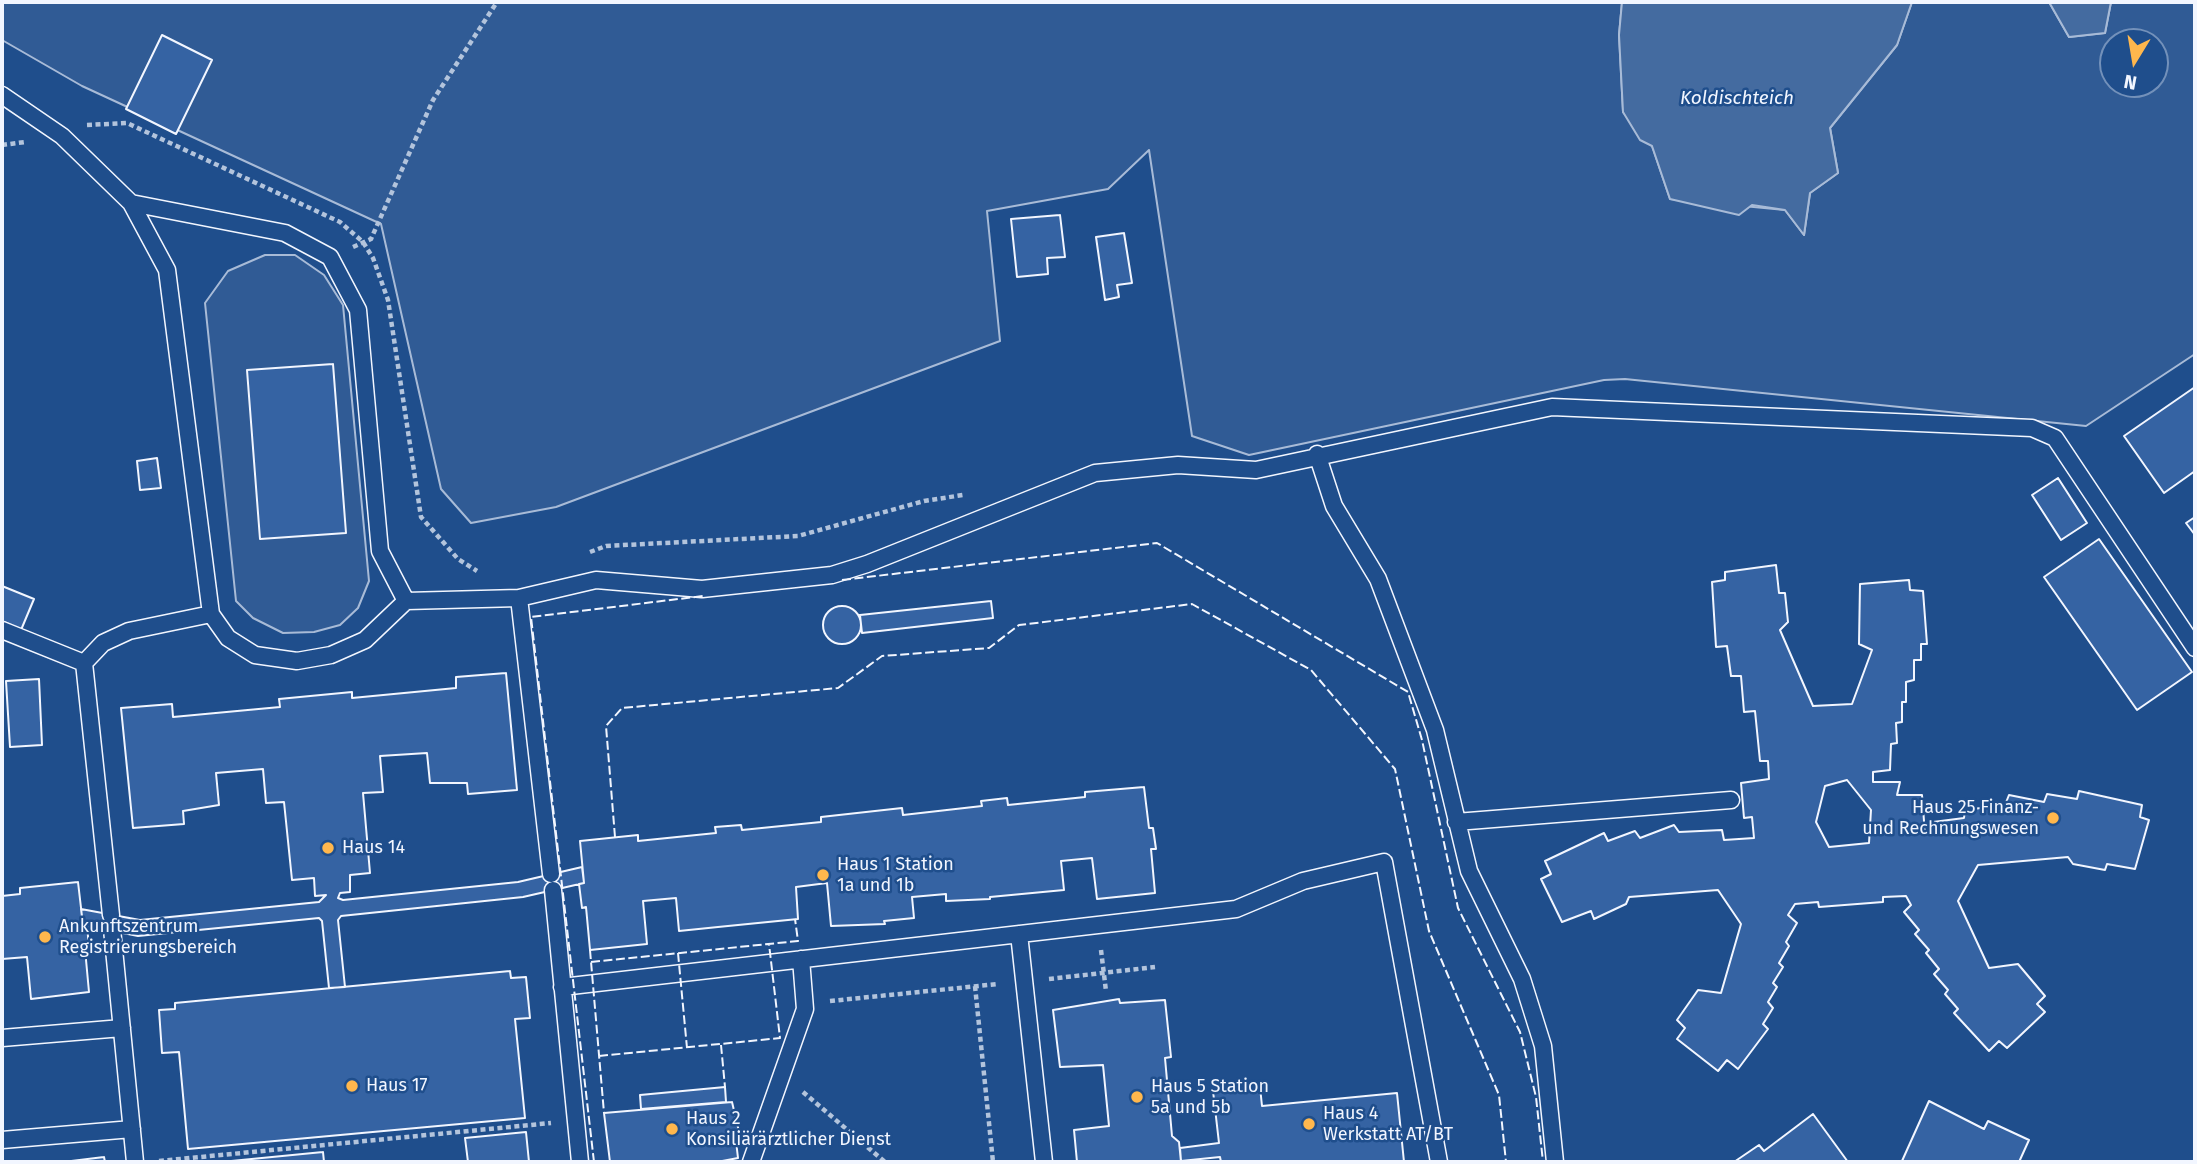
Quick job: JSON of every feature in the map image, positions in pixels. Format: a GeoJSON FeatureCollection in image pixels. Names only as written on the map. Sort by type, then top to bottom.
{"type":"FeatureCollection","features":[{"type":"Feature","properties":{"kind":"lane"},"geometry":{"type":"LineString","coordinates":[[2,95],[62,136],[131,203],[167,270],[211,614],[228,638],[255,654],[297,662],[331,655],[365,640],[406,601],[519,598],[596,580],[702,589],[832,575],[1095,473],[1178,465],[1256,470],[1317,454],[1552,407],[2032,428],[2055,438],[2195,648]]}},
{"type":"Feature","properties":{"kind":"lane"},"geometry":{"type":"LineString","coordinates":[[131,203],[285,233],[330,257],[358,310],[380,551],[406,601]]}},
{"type":"Feature","properties":{"kind":"lane"},"geometry":{"type":"LineString","coordinates":[[1317,454],[1334,506],[1378,579],[1435,730],[1469,871],[1522,979],[1543,1046],[1555,1162]]}},
{"type":"Feature","properties":{"kind":"lane"},"geometry":{"type":"LineString","coordinates":[[519,598],[552,882],[580,1162]]}},
{"type":"Feature","properties":{"kind":"lane"},"geometry":{"type":"LineString","coordinates":[[135,1162],[84,663],[103,643],[129,631],[211,614]]}},
{"type":"Feature","properties":{"kind":"lane"},"geometry":{"type":"LineString","coordinates":[[2,630],[84,663]]}},
{"type":"Feature","properties":{"kind":"lane"},"geometry":{"type":"LineString","coordinates":[[1456,822],[1731,800]]}},
{"type":"Feature","properties":{"kind":"lane"},"geometry":{"type":"LineString","coordinates":[[562,987],[1236,909],[1303,881],[1384,862],[1439,1162]]}},
{"type":"Feature","properties":{"kind":"lane"},"geometry":{"type":"LineString","coordinates":[[1019,934],[1044,1162]]}},
{"type":"Feature","properties":{"kind":"lane"},"geometry":{"type":"LineString","coordinates":[[751,1162],[805,1009],[801,960]]}},
{"type":"Feature","properties":{"kind":"lane"},"geometry":{"type":"LineString","coordinates":[[2,1038],[122,1028]]}},
{"type":"Feature","properties":{"kind":"lane"},"geometry":{"type":"LineString","coordinates":[[2,1140],[132,1129]]}},
{"type":"Feature","properties":{"kind":"path"},"geometry":{"type":"LineString","coordinates":[[330,257],[370,239],[433,100],[498,2]]}},
{"type":"Feature","properties":{"kind":"path"},"geometry":{"type":"LineString","coordinates":[[584,554],[606,546],[798,536],[924,501],[977,492],[1019,503]]}},
{"type":"Feature","properties":{"kind":"path"},"geometry":{"type":"LineString","coordinates":[[1099,925],[1106,991]]}},
{"type":"Feature","properties":{"kind":"path"},"geometry":{"type":"LineString","coordinates":[[824,1002],[1155,967]]}},
{"type":"Feature","properties":{"kind":"path"},"geometry":{"type":"LineString","coordinates":[[975,986],[993,1162]]}},
{"type":"Feature","properties":{"kind":"path"},"geometry":{"type":"LineString","coordinates":[[795,1085],[885,1162]]}},
{"type":"Feature","properties":{"kind":"path"},"geometry":{"type":"LineString","coordinates":[[155,1161],[576,1121]]}},
{"type":"Feature","properties":{"kind":"shaded area"},"geometry":{"type":"Polygon","coordinates":[[[2,2],[1622,2],[1619,35],[1623,112],[1652,146],[1670,199],[1785,210],[1804,235],[1810,193],[1838,173],[1830,128],[1897,45],[1912,2],[2049,2],[2069,37],[2099,34],[2099,98],[2169,98],[2169,28],[2106,28],[2111,2],[2195,2],[2195,354],[2086,426],[1625,379],[1604,380],[1249,455],[1192,436],[1149,150],[1108,189],[987,211],[1000,341],[556,507],[471,523],[441,489],[381,224],[82,86],[2,40],[2,2]]]}},
{"type":"Feature","properties":{"kind":"shaded area"},"geometry":{"type":"Polygon","coordinates":[[[265,255],[295,255],[324,275],[343,305],[369,581],[358,608],[340,625],[314,632],[283,633],[253,618],[236,601],[205,303],[228,271],[265,255]]]}},
{"type":"Feature","properties":{"kind":"water","name":"Koldischteich"},"geometry":{"type":"Polygon","coordinates":[[[1622,2],[1912,2],[1897,45],[1830,128],[1838,173],[1810,193],[1804,235],[1785,210],[1752,205],[1739,215],[1670,199],[1652,146],[1640,140],[1623,112],[1619,35],[1622,2]]]}},
{"type":"Feature","properties":{"kind":"water"},"geometry":{"type":"Polygon","coordinates":[[[2049,2],[2111,2],[2106,28],[2099,28],[2099,34],[2069,37],[2049,2]]]}},
{"type":"Feature","properties":{"kind":"building"},"geometry":{"type":"Polygon","coordinates":[[[162,35],[212,60],[176,134],[126,109],[162,35]]]}},
{"type":"Feature","properties":{"kind":"building"},"geometry":{"type":"Polygon","coordinates":[[[1060,215],[1065,257],[1047,258],[1048,274],[1017,277],[1011,219],[1060,215]]]}},
{"type":"Feature","properties":{"kind":"building"},"geometry":{"type":"Polygon","coordinates":[[[1124,233],[1132,283],[1117,285],[1119,297],[1105,300],[1096,237],[1124,233]]]}},
{"type":"Feature","properties":{"kind":"building"},"geometry":{"type":"Polygon","coordinates":[[[333,364],[346,533],[260,539],[247,370],[333,364]]]}},
{"type":"Feature","properties":{"kind":"building"},"geometry":{"type":"Polygon","coordinates":[[[2195,387],[2195,471],[2164,493],[2124,436],[2195,387]]]}},
{"type":"Feature","properties":{"kind":"building"},"geometry":{"type":"Polygon","coordinates":[[[157,458],[161,488],[140,490],[137,461],[157,458]]]}},
{"type":"Feature","properties":{"kind":"building"},"geometry":{"type":"Polygon","coordinates":[[[2058,478],[2087,523],[2061,540],[2032,495],[2058,478]]]}},
{"type":"Feature","properties":{"kind":"building"},"geometry":{"type":"Polygon","coordinates":[[[2195,517],[2195,535],[2186,523],[2195,517]]]}},
{"type":"Feature","properties":{"kind":"building"},"geometry":{"type":"Polygon","coordinates":[[[2099,539],[2192,672],[2137,710],[2044,577],[2099,539]]]}},
{"type":"Feature","properties":{"kind":"building","name":"Haus 25 Finanz- und Rechnungswesen"},"geometry":{"type":"Polygon","coordinates":[[[1776,565],[1779,593],[1785,593],[1788,622],[1780,630],[1813,706],[1852,704],[1872,650],[1859,644],[1860,584],[1909,580],[1910,590],[1923,591],[1927,644],[1921,644],[1921,660],[1914,660],[1914,680],[1906,682],[1902,722],[1896,723],[1897,743],[1891,744],[1890,770],[1873,772],[1873,782],[1900,782],[1897,795],[1922,795],[1925,834],[1933,834],[1933,822],[1964,818],[1965,810],[2005,805],[2009,795],[2044,802],[2047,794],[2077,799],[2079,791],[2142,805],[2140,817],[2149,820],[2135,869],[2107,864],[2105,870],[2073,864],[2068,857],[1978,865],[1958,901],[1989,968],[2018,964],[2045,996],[2037,1004],[2045,1012],[2007,1048],[1999,1041],[1989,1051],[1954,1013],[1958,1009],[1945,994],[1948,990],[1934,974],[1939,969],[1926,953],[1929,950],[1915,934],[1919,930],[1904,912],[1911,905],[1906,896],[1883,897],[1883,902],[1819,907],[1818,902],[1795,904],[1788,915],[1797,923],[1786,942],[1789,946],[1779,963],[1783,967],[1773,983],[1777,987],[1768,1002],[1773,1008],[1763,1024],[1768,1029],[1738,1069],[1727,1060],[1718,1071],[1677,1039],[1685,1028],[1677,1020],[1698,990],[1721,993],[1741,924],[1718,890],[1629,897],[1626,904],[1594,919],[1591,911],[1562,922],[1541,879],[1551,874],[1545,861],[1604,833],[1608,841],[1635,831],[1640,838],[1674,825],[1679,832],[1722,830],[1724,840],[1754,838],[1752,817],[1744,818],[1741,783],[1769,779],[1768,761],[1760,761],[1755,711],[1744,712],[1741,676],[1731,676],[1727,646],[1716,647],[1712,582],[1725,580],[1725,572],[1776,565]],[[1847,780],[1825,786],[1816,822],[1829,847],[1869,843],[1871,810],[1847,780]]]}},
{"type":"Feature","properties":{"kind":"building"},"geometry":{"type":"Polygon","coordinates":[[[2,586],[34,599],[21,630],[2,621],[2,586]]]}},
{"type":"Feature","properties":{"kind":"building"},"geometry":{"type":"Polygon","coordinates":[[[991,601],[993,618],[862,633],[860,615],[991,601]]]}},
{"type":"Feature","properties":{"kind":"building"},"geometry":{"type":"Polygon","coordinates":[[[842,606],[856,611],[861,625],[856,639],[842,644],[828,639],[823,625],[828,611],[842,606]]]}},
{"type":"Feature","properties":{"kind":"building","name":"Haus 14"},"geometry":{"type":"Polygon","coordinates":[[[506,673],[517,790],[468,794],[467,783],[430,783],[427,753],[380,756],[383,792],[363,793],[370,873],[350,875],[350,892],[340,893],[338,898],[343,900],[518,882],[582,867],[584,883],[523,897],[341,916],[338,920],[345,987],[329,988],[322,921],[319,918],[138,936],[83,925],[81,909],[140,920],[319,902],[326,895],[315,896],[314,878],[292,880],[284,802],[266,803],[263,769],[216,773],[219,805],[183,811],[184,824],[133,828],[121,708],[172,704],[173,717],[280,707],[279,699],[352,692],[352,698],[456,688],[456,677],[506,673]]]}},
{"type":"Feature","properties":{"kind":"building"},"geometry":{"type":"Polygon","coordinates":[[[39,679],[42,745],[10,747],[6,681],[39,679]]]}},
{"type":"Feature","properties":{"kind":"building","name":"Haus 1 Station 1a und 1b"},"geometry":{"type":"Polygon","coordinates":[[[1144,787],[1149,828],[1153,828],[1156,849],[1151,849],[1155,893],[1097,899],[1092,858],[1061,861],[1064,890],[990,899],[946,901],[946,894],[912,897],[914,918],[884,921],[885,924],[831,926],[827,883],[796,887],[798,919],[679,931],[676,898],[643,901],[647,944],[590,950],[586,907],[582,908],[579,884],[584,883],[580,841],[638,835],[638,841],[716,833],[715,827],[741,825],[742,830],[821,822],[821,817],[902,808],[903,815],[982,806],[981,801],[1007,798],[1008,805],[1085,797],[1085,792],[1144,787]]]}},
{"type":"Feature","properties":{"kind":"building","name":"Ankunftszentrum Registrierungsbereich"},"geometry":{"type":"Polygon","coordinates":[[[78,882],[83,925],[87,925],[89,948],[85,949],[89,992],[31,999],[27,957],[2,959],[2,896],[20,894],[20,888],[78,882]]]}},
{"type":"Feature","properties":{"kind":"building","name":"Haus 17"},"geometry":{"type":"Polygon","coordinates":[[[510,971],[511,978],[526,977],[530,1018],[515,1019],[525,1118],[188,1149],[179,1052],[162,1053],[159,1010],[175,1009],[175,1003],[510,971]]]}},
{"type":"Feature","properties":{"kind":"building","name":"Haus 5 Station 5a und 5b"},"geometry":{"type":"Polygon","coordinates":[[[1119,999],[1120,1003],[1165,1000],[1171,1057],[1165,1058],[1172,1136],[1179,1142],[1181,1162],[1077,1162],[1074,1130],[1109,1126],[1103,1065],[1060,1067],[1053,1010],[1119,999]]]}},
{"type":"Feature","properties":{"kind":"building"},"geometry":{"type":"Polygon","coordinates":[[[725,1087],[726,1102],[641,1109],[640,1095],[725,1087]]]}},
{"type":"Feature","properties":{"kind":"building","name":"Haus 4 Werkstatt AT/BT"},"geometry":{"type":"Polygon","coordinates":[[[1260,1087],[1262,1106],[1397,1093],[1404,1162],[1221,1162],[1220,1157],[1181,1161],[1180,1148],[1219,1143],[1213,1091],[1260,1087]]]}},
{"type":"Feature","properties":{"kind":"building"},"geometry":{"type":"Polygon","coordinates":[[[1929,1101],[1984,1129],[1988,1121],[2029,1140],[2019,1162],[1902,1161],[1929,1101]]]}},
{"type":"Feature","properties":{"kind":"building","name":"Haus 2 Konsiliärärztlicher Dienst"},"geometry":{"type":"Polygon","coordinates":[[[732,1102],[741,1140],[736,1141],[738,1158],[717,1162],[610,1162],[604,1113],[732,1102]]]}},
{"type":"Feature","properties":{"kind":"building"},"geometry":{"type":"Polygon","coordinates":[[[1813,1114],[1848,1162],[1734,1162],[1759,1145],[1764,1151],[1813,1114]]]}},
{"type":"Feature","properties":{"kind":"building"},"geometry":{"type":"Polygon","coordinates":[[[526,1132],[529,1162],[468,1162],[465,1138],[526,1132]]]}},
{"type":"Feature","properties":{"kind":"building"},"geometry":{"type":"Polygon","coordinates":[[[323,1152],[324,1162],[221,1162],[323,1152]]]}},
{"type":"Feature","properties":{"kind":"building"},"geometry":{"type":"Polygon","coordinates":[[[104,1157],[105,1162],[63,1162],[104,1157]]]}},
{"type":"Feature","properties":{"kind":"fence"},"geometry":{"type":"LineString","coordinates":[[842,580],[1157,543],[1408,692],[1422,740],[1458,908],[1520,1032],[1536,1097],[1543,1162]]}},
{"type":"Feature","properties":{"kind":"fence"},"geometry":{"type":"LineString","coordinates":[[594,1162],[531,617],[703,596]]}},
{"type":"Feature","properties":{"kind":"fence"},"geometry":{"type":"LineString","coordinates":[[615,837],[606,726],[622,708],[838,688],[882,656],[989,648],[1019,625],[1192,604],[1311,670],[1395,769],[1429,931],[1499,1095],[1506,1162]]}},
{"type":"Feature","properties":{"kind":"fence"},"geometry":{"type":"LineString","coordinates":[[591,962],[798,941],[795,919]]}},
{"type":"Feature","properties":{"kind":"fence"},"geometry":{"type":"LineString","coordinates":[[599,1056],[780,1038],[769,944]]}},
{"type":"Feature","properties":{"kind":"fence"},"geometry":{"type":"LineString","coordinates":[[590,950],[604,1113]]}},
{"type":"Feature","properties":{"kind":"fence"},"geometry":{"type":"LineString","coordinates":[[678,953],[687,1048]]}},
{"type":"Feature","properties":{"kind":"fence"},"geometry":{"type":"LineString","coordinates":[[721,1045],[725,1087]]}},
{"type":"Feature","properties":{"kind":"place","name":"Haus 25 Finanz- und Rechnungswesen"},"geometry":{"type":"Point","coordinates":[2053,818]}},
{"type":"Feature","properties":{"kind":"place","name":"Haus 14"},"geometry":{"type":"Point","coordinates":[328,848]}},
{"type":"Feature","properties":{"kind":"place","name":"Haus 1 Station 1a und 1b"},"geometry":{"type":"Point","coordinates":[823,875]}},
{"type":"Feature","properties":{"kind":"place","name":"Ankunftszentrum Registrierungsbereich"},"geometry":{"type":"Point","coordinates":[45,937]}},
{"type":"Feature","properties":{"kind":"place","name":"Haus 17"},"geometry":{"type":"Point","coordinates":[352,1086]}},
{"type":"Feature","properties":{"kind":"place","name":"Haus 5 Station 5a und 5b"},"geometry":{"type":"Point","coordinates":[1137,1097]}},
{"type":"Feature","properties":{"kind":"place","name":"Haus 4 Werkstatt AT/BT"},"geometry":{"type":"Point","coordinates":[1309,1124]}},
{"type":"Feature","properties":{"kind":"place","name":"Haus 2 Konsiliärärztlicher Dienst"},"geometry":{"type":"Point","coordinates":[672,1129]}}]}
